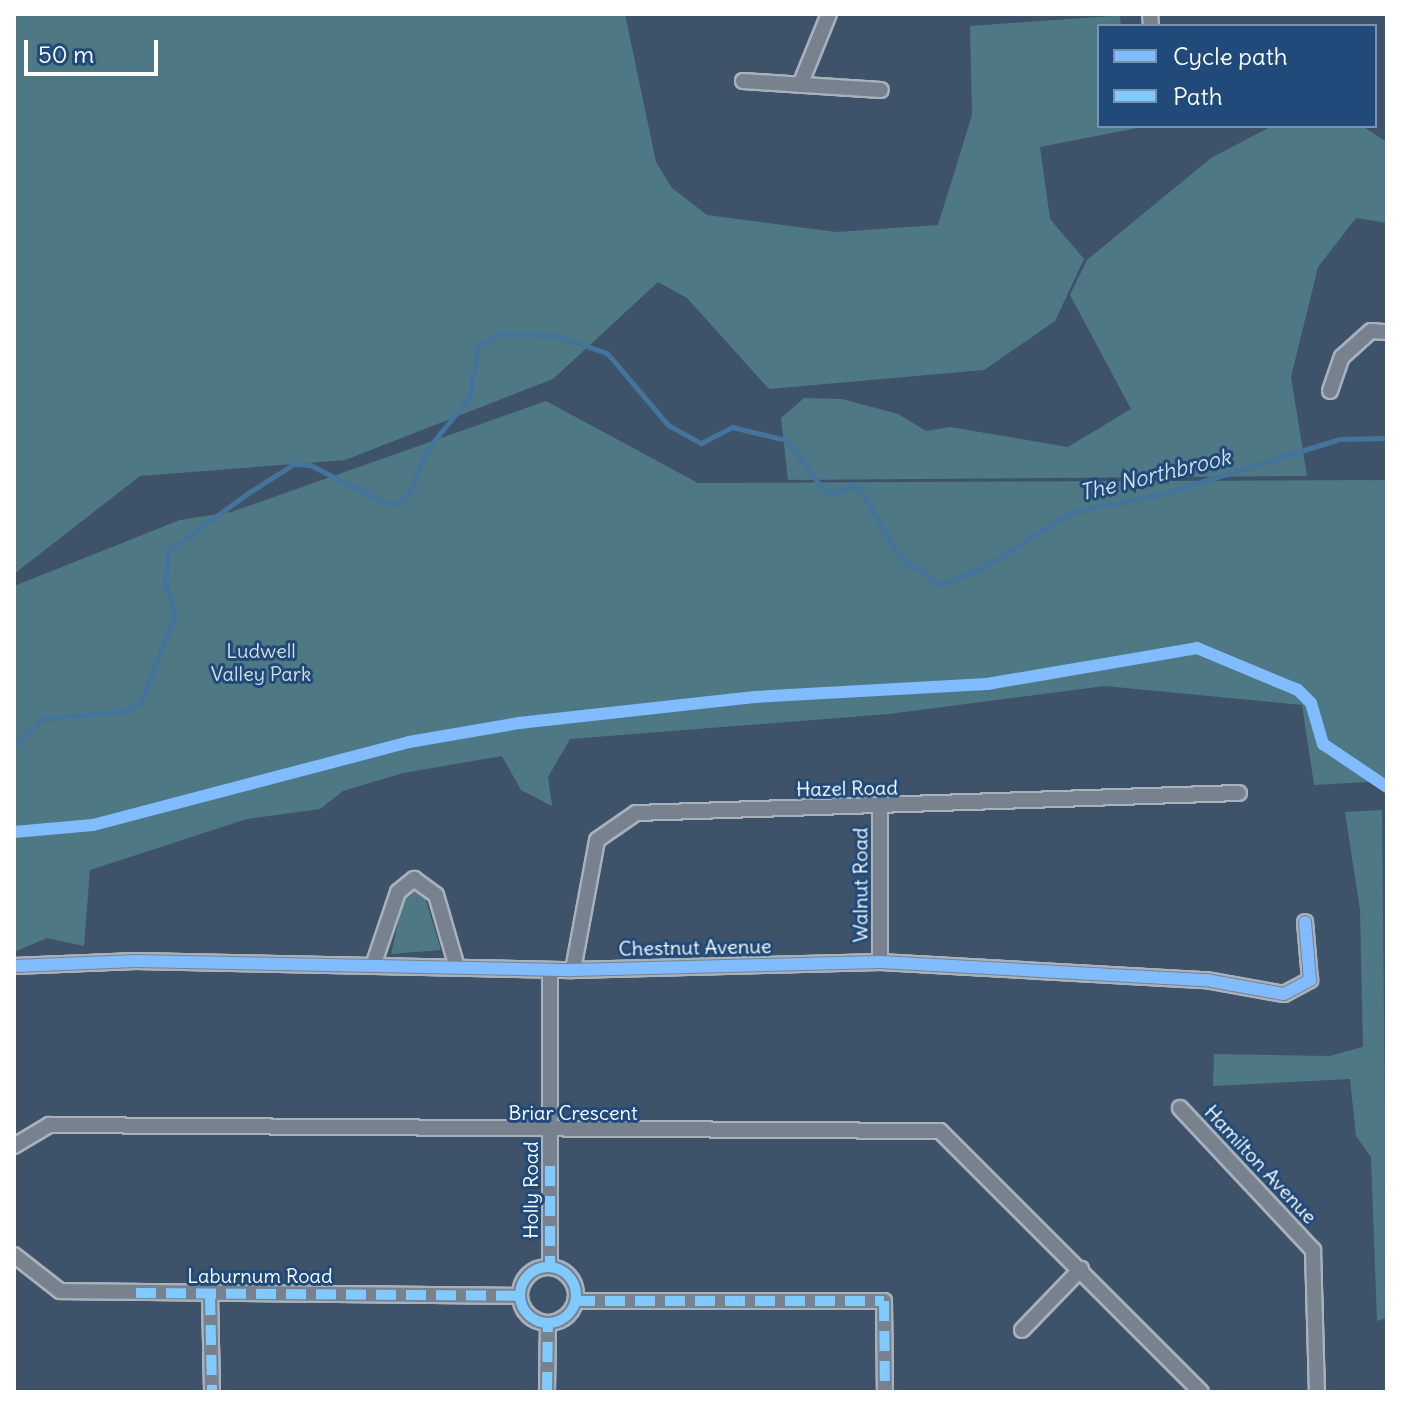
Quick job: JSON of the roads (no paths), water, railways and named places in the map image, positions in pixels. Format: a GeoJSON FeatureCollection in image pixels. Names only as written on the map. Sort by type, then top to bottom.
{"type":"FeatureCollection","features":[{"type":"Feature","properties":{"kind":"street"},"geometry":{"type":"LineString","coordinates":[[800,85],[829,14]]}},
{"type":"Feature","properties":{"kind":"street"},"geometry":{"type":"LineString","coordinates":[[743,81],[881,90]]}},
{"type":"Feature","properties":{"kind":"street"},"geometry":{"type":"LineString","coordinates":[[1330,391],[1342,357],[1371,331],[1387,332]]}},
{"type":"Feature","properties":{"kind":"street","name":"Hazel Road"},"geometry":{"type":"LineString","coordinates":[[573,970],[597,840],[623,818],[1239,793]]}},
{"type":"Feature","properties":{"kind":"street","name":"Walnut Road"},"geometry":{"type":"LineString","coordinates":[[880,808],[880,962]]}},
{"type":"Feature","properties":{"kind":"street"},"geometry":{"type":"LineString","coordinates":[[374,963],[398,892],[414,879],[436,895],[456,964]]}},
{"type":"Feature","properties":{"kind":"street","name":"Chestnut Avenue"},"geometry":{"type":"LineString","coordinates":[[14,966],[374,963],[573,970],[880,962],[1206,980],[1297,993],[1310,980],[1305,922]]}},
{"type":"Feature","properties":{"kind":"street","name":"Holly Road"},"geometry":{"type":"LineString","coordinates":[[550,970],[550,1267]]}},
{"type":"Feature","properties":{"kind":"street","name":"Hamilton Avenue"},"geometry":{"type":"LineString","coordinates":[[1180,1108],[1313,1250],[1317,1392]]}},
{"type":"Feature","properties":{"kind":"street","name":"Briar Crescent"},"geometry":{"type":"LineString","coordinates":[[14,1146],[49,1125],[550,1133],[940,1131],[1201,1392]]}},
{"type":"Feature","properties":{"kind":"street","name":"Laburnum Road"},"geometry":{"type":"LineString","coordinates":[[14,1255],[60,1291],[520,1296]]}},
{"type":"Feature","properties":{"kind":"street"},"geometry":{"type":"LineString","coordinates":[[550,1267],[573,1282],[575,1301],[565,1317],[548,1323],[531,1318],[520,1296],[532,1272],[550,1267]]}},
{"type":"Feature","properties":{"kind":"street"},"geometry":{"type":"LineString","coordinates":[[1022,1330],[1081,1269]]}},
{"type":"Feature","properties":{"kind":"street"},"geometry":{"type":"LineString","coordinates":[[210,1295],[212,1392]]}},
{"type":"Feature","properties":{"kind":"street"},"geometry":{"type":"LineString","coordinates":[[575,1301],[884,1301],[885,1392]]}},
{"type":"Feature","properties":{"kind":"street"},"geometry":{"type":"LineString","coordinates":[[547,1392],[548,1323]]}},
{"type":"Feature","properties":{"kind":"waterway","name":"The Northbrook"},"geometry":{"type":"LineString","coordinates":[[14,747],[44,718],[122,712],[141,702],[175,614],[165,584],[168,551],[248,493],[294,464],[310,465],[381,501],[395,504],[409,493],[428,448],[469,398],[478,346],[498,334],[554,335],[607,353],[668,425],[701,443],[732,427],[786,440],[823,489],[834,494],[853,484],[859,488],[901,559],[941,584],[979,570],[1071,512],[1162,494],[1340,439],[1387,438]]}},
{"type":"Feature","properties":{"kind":"park label","name":"Ludwell Valley Park"},"geometry":{"type":"Point","coordinates":[261,662]}}]}
